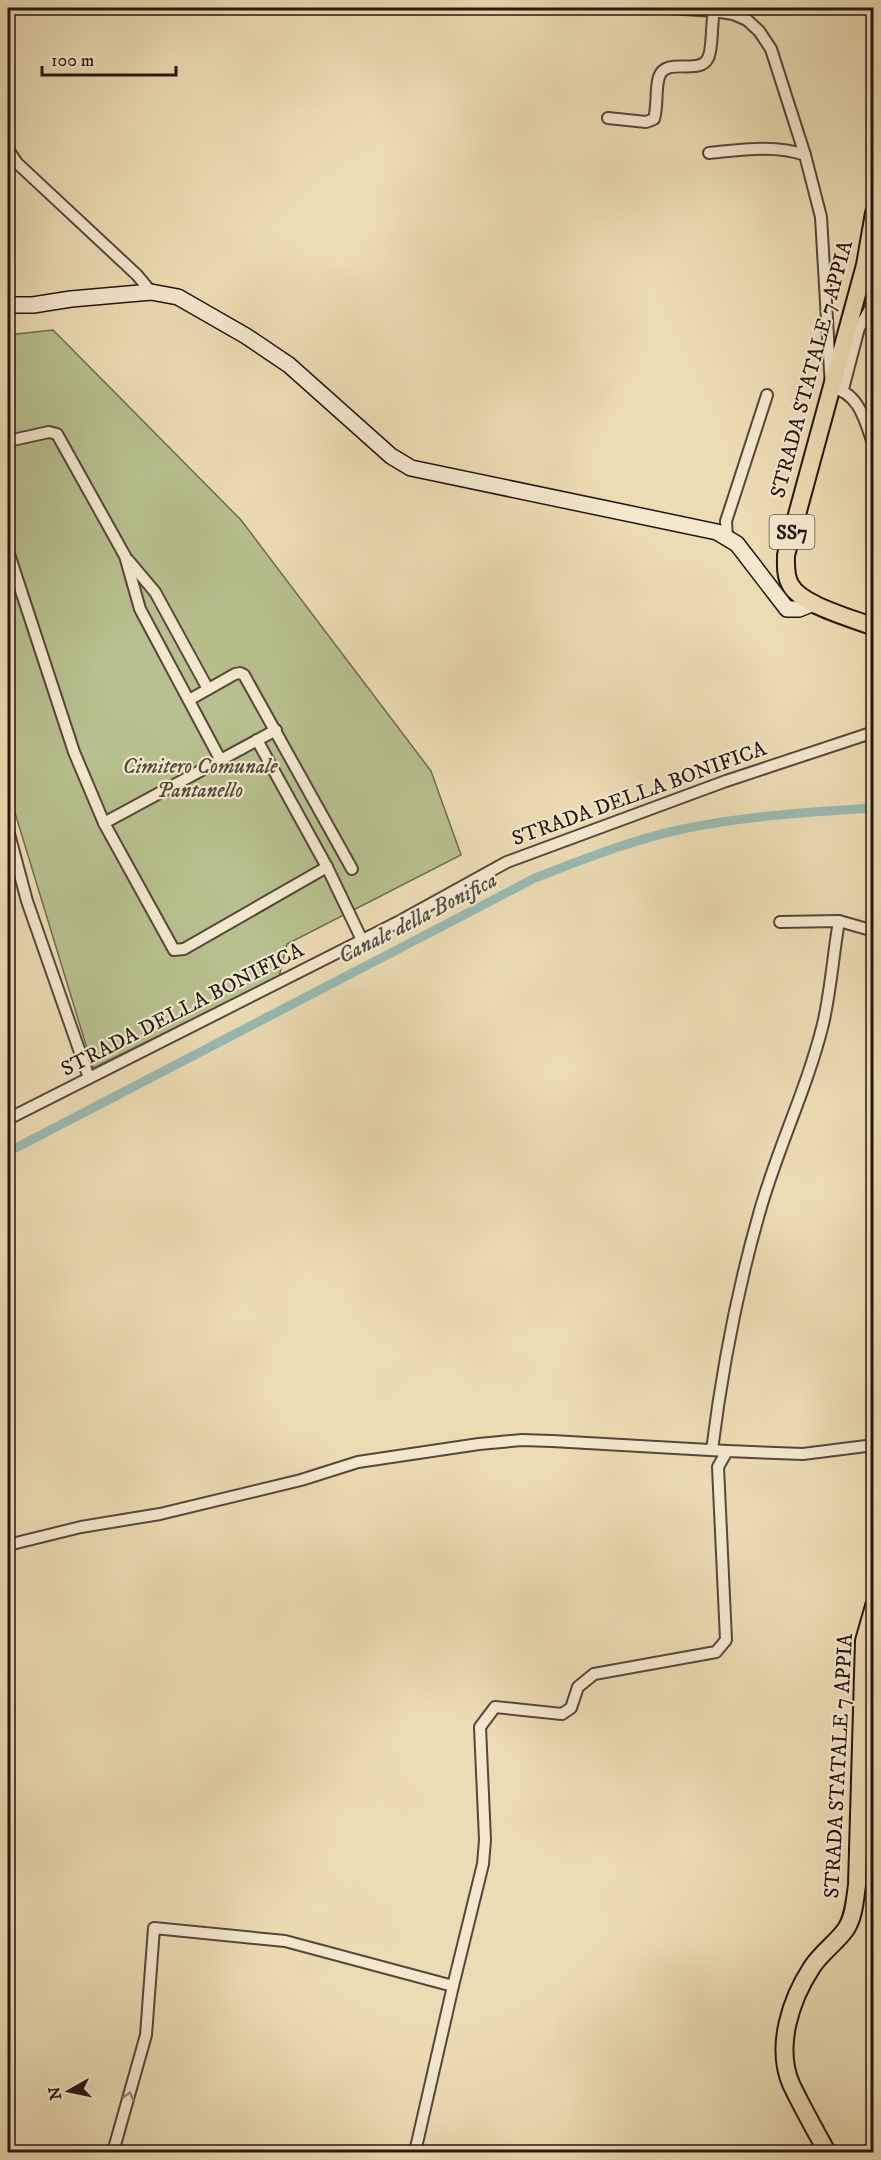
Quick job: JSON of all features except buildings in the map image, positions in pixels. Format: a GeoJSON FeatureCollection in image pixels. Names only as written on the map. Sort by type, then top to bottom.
{"type":"FeatureCollection","features":[{"type":"Feature","properties":{"kind":"main road","name":"STRADA STATALE 7 APPIA"},"geometry":{"type":"LineString","coordinates":[[873,213],[865,265],[837,388],[786,555],[786,571],[790,584],[800,596],[873,627]]}},
{"type":"Feature","properties":{"kind":"main road"},"geometry":{"type":"LineString","coordinates":[[8,305],[151,292],[178,297],[255,342],[289,365],[391,456],[411,468],[717,532],[737,544],[788,609],[799,609],[814,603]]}},
{"type":"Feature","properties":{"kind":"main road","name":"STRADA STATALE 7 APPIA"},"geometry":{"type":"LineString","coordinates":[[827,2152],[790,2082],[785,2054],[786,2030],[795,2000],[813,1966],[828,1946],[846,1929],[852,1913],[857,1885],[864,1641],[873,1606]]}},
{"type":"Feature","properties":{"kind":"street"},"geometry":{"type":"LineString","coordinates":[[669,8],[714,11],[747,20],[771,49],[805,155],[821,217],[837,388],[864,416],[873,447]]}},
{"type":"Feature","properties":{"kind":"street"},"geometry":{"type":"LineString","coordinates":[[608,118],[646,122],[654,119],[659,77],[663,70],[695,66],[705,63],[710,56],[711,24],[714,11]]}},
{"type":"Feature","properties":{"kind":"street"},"geometry":{"type":"LineString","coordinates":[[8,60],[8,97]]}},
{"type":"Feature","properties":{"kind":"street"},"geometry":{"type":"LineString","coordinates":[[8,146],[9,152],[17,163],[137,275],[151,292]]}},
{"type":"Feature","properties":{"kind":"street"},"geometry":{"type":"LineString","coordinates":[[709,153],[768,150],[793,151],[805,155]]}},
{"type":"Feature","properties":{"kind":"street"},"geometry":{"type":"LineString","coordinates":[[837,388],[859,328],[873,302]]}},
{"type":"Feature","properties":{"kind":"street"},"geometry":{"type":"LineString","coordinates":[[727,537],[726,521],[767,395]]}},
{"type":"Feature","properties":{"kind":"street"},"geometry":{"type":"LineString","coordinates":[[8,441],[49,432],[57,434],[124,556],[155,592],[208,689]]}},
{"type":"Feature","properties":{"kind":"street"},"geometry":{"type":"LineString","coordinates":[[8,551],[74,752],[104,823],[174,950],[184,949],[327,867]]}},
{"type":"Feature","properties":{"kind":"street"},"geometry":{"type":"LineString","coordinates":[[124,556],[140,609],[220,759]]}},
{"type":"Feature","properties":{"kind":"street"},"geometry":{"type":"LineString","coordinates":[[189,700],[235,674],[244,675],[352,869]]}},
{"type":"Feature","properties":{"kind":"street"},"geometry":{"type":"LineString","coordinates":[[104,823],[276,730]]}},
{"type":"Feature","properties":{"kind":"street","name":"STRADA DELLA BONIFICA"},"geometry":{"type":"LineString","coordinates":[[8,1119],[362,940],[507,862],[726,781],[873,732]]}},
{"type":"Feature","properties":{"kind":"street"},"geometry":{"type":"LineString","coordinates":[[257,740],[327,867],[362,940]]}},
{"type":"Feature","properties":{"kind":"street"},"geometry":{"type":"LineString","coordinates":[[8,830],[27,900],[89,1078]]}},
{"type":"Feature","properties":{"kind":"street"},"geometry":{"type":"LineString","coordinates":[[712,1450],[721,1379],[740,1292],[759,1213],[801,1097],[823,1022],[839,921]]}},
{"type":"Feature","properties":{"kind":"street"},"geometry":{"type":"LineString","coordinates":[[780,922],[839,921],[873,931]]}},
{"type":"Feature","properties":{"kind":"street"},"geometry":{"type":"LineString","coordinates":[[8,1545],[81,1527],[160,1514],[302,1480],[357,1462],[468,1446],[522,1440],[803,1454],[873,1445]]}},
{"type":"Feature","properties":{"kind":"street"},"geometry":{"type":"LineString","coordinates":[[415,2152],[483,1864],[485,1840],[480,1727],[495,1707],[562,1714],[571,1708],[578,1688],[594,1674],[716,1652],[726,1640],[718,1467],[728,1451]]}},
{"type":"Feature","properties":{"kind":"street"},"geometry":{"type":"LineString","coordinates":[[113,2152],[146,2035],[154,1928],[285,1941],[453,1986]]}},
{"type":"Feature","properties":{"kind":"green space","name":"Cimitero Comunale Pantanello"},"geometry":{"type":"Polygon","coordinates":[[[53,330],[241,520],[431,771],[461,855],[287,944],[279,977],[93,1068],[8,790],[8,335],[53,330]]]}},
{"type":"Feature","properties":{"kind":"waterway","name":"Canale della Bonifica"},"geometry":{"type":"LineString","coordinates":[[8,1152],[535,878],[624,845],[702,825],[800,813],[874,808]]}}]}
